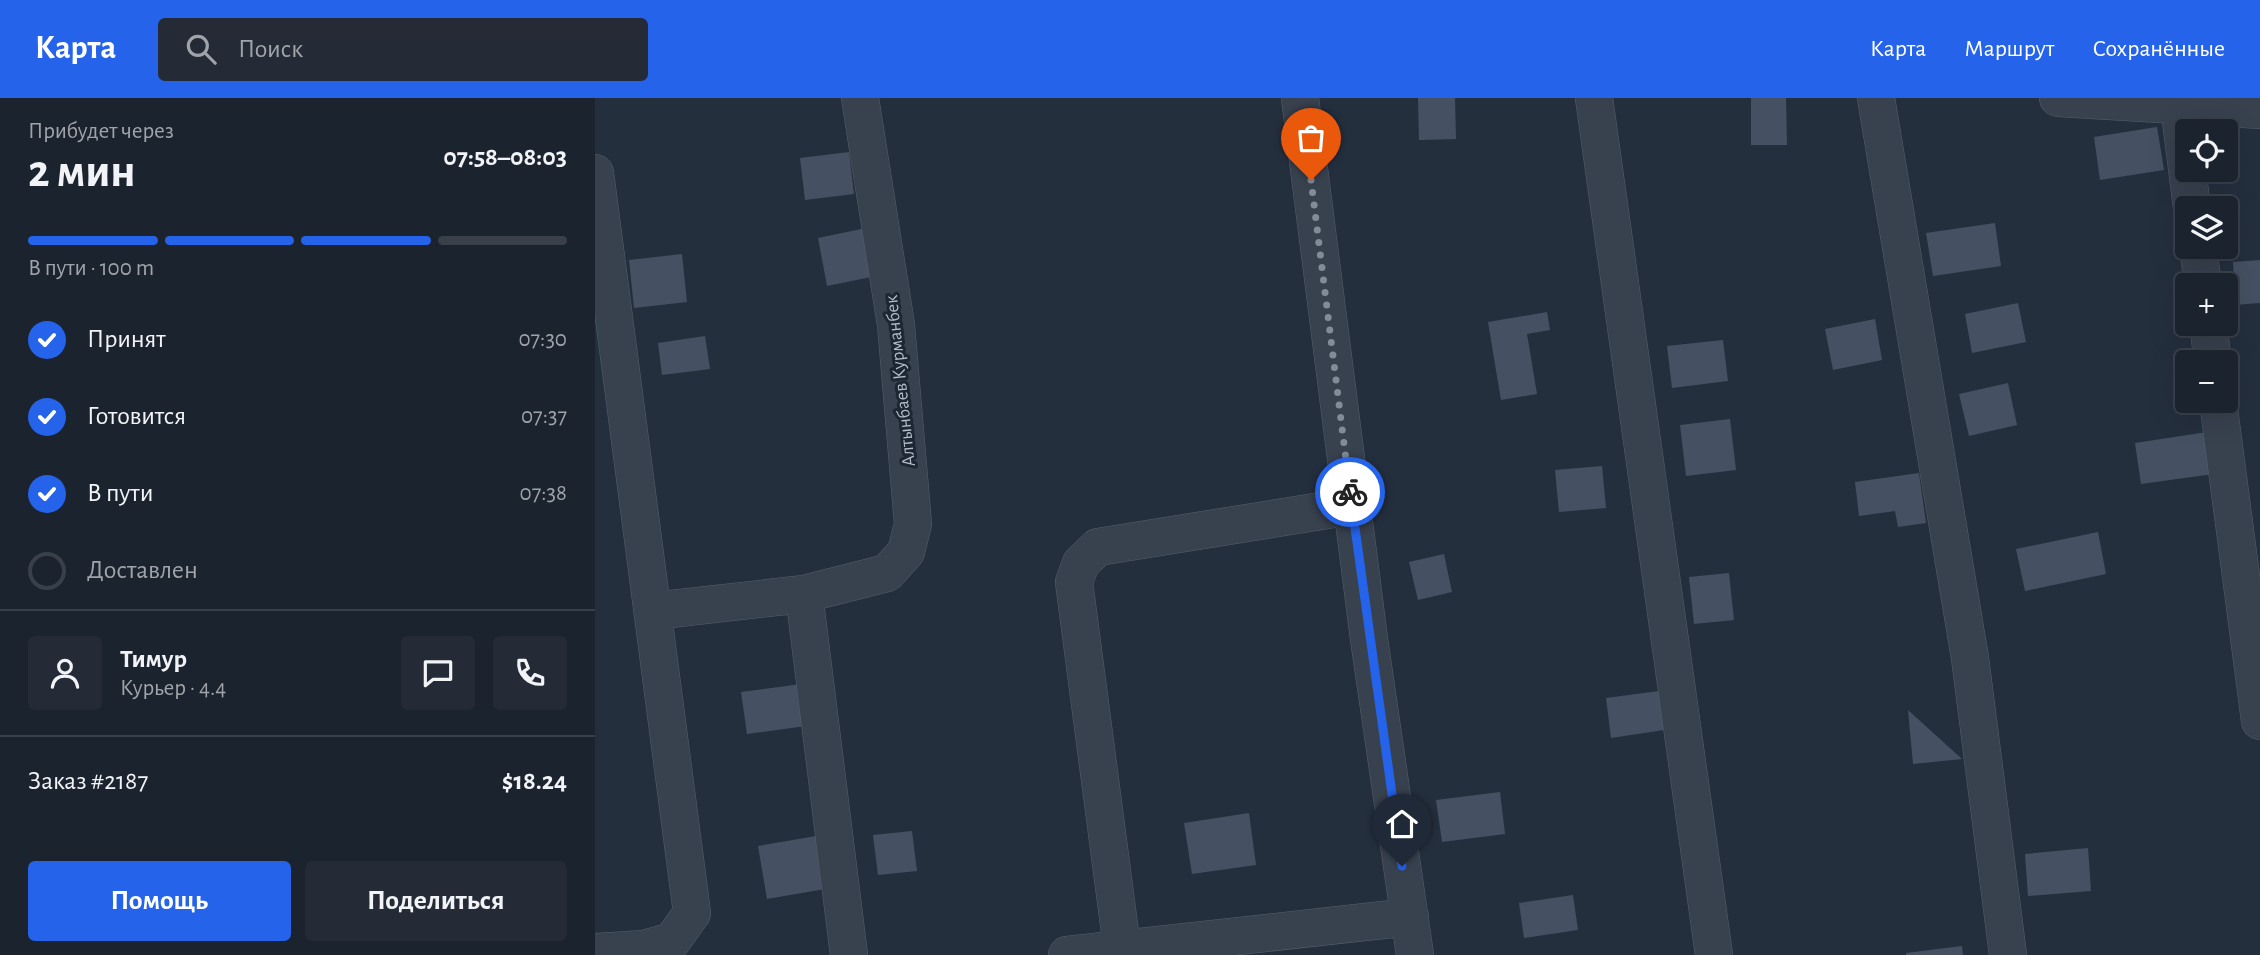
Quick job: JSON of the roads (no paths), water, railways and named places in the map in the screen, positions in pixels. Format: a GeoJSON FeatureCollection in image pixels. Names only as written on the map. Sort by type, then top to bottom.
{"type":"FeatureCollection","features":[{"type":"Feature","properties":{"kind":"street","name":"Алтынбаев Курманбек"},"geometry":{"type":"LineString","coordinates":[[653,611],[804,594],[887,573],[907,552],[913,524],[896,326],[860,98]]}},
{"type":"Feature","properties":{"kind":"street"},"geometry":{"type":"LineString","coordinates":[[1300,98],[1352,506],[1415,955]]}},
{"type":"Feature","properties":{"kind":"street"},"geometry":{"type":"LineString","coordinates":[[1594,98],[1714,955]]}},
{"type":"Feature","properties":{"kind":"street"},"geometry":{"type":"LineString","coordinates":[[1876,98],[1970,658],[2008,955]]}},
{"type":"Feature","properties":{"kind":"street"},"geometry":{"type":"LineString","coordinates":[[2058,98],[2260,110]]}},
{"type":"Feature","properties":{"kind":"street"},"geometry":{"type":"LineString","coordinates":[[2179,105],[2190,196]]}},
{"type":"Feature","properties":{"kind":"street"},"geometry":{"type":"LineString","coordinates":[[595,173],[691,913],[672,941],[644,949],[595,952]]}},
{"type":"Feature","properties":{"kind":"street"},"geometry":{"type":"LineString","coordinates":[[2220,413],[2260,720]]}},
{"type":"Feature","properties":{"kind":"street"},"geometry":{"type":"LineString","coordinates":[[1123,952],[1075,582],[1081,563],[1098,547],[1352,506]]}},
{"type":"Feature","properties":{"kind":"street"},"geometry":{"type":"LineString","coordinates":[[804,594],[849,955]]}},
{"type":"Feature","properties":{"kind":"street"},"geometry":{"type":"LineString","coordinates":[[1067,955],[1123,952],[1410,917]]}}]}
